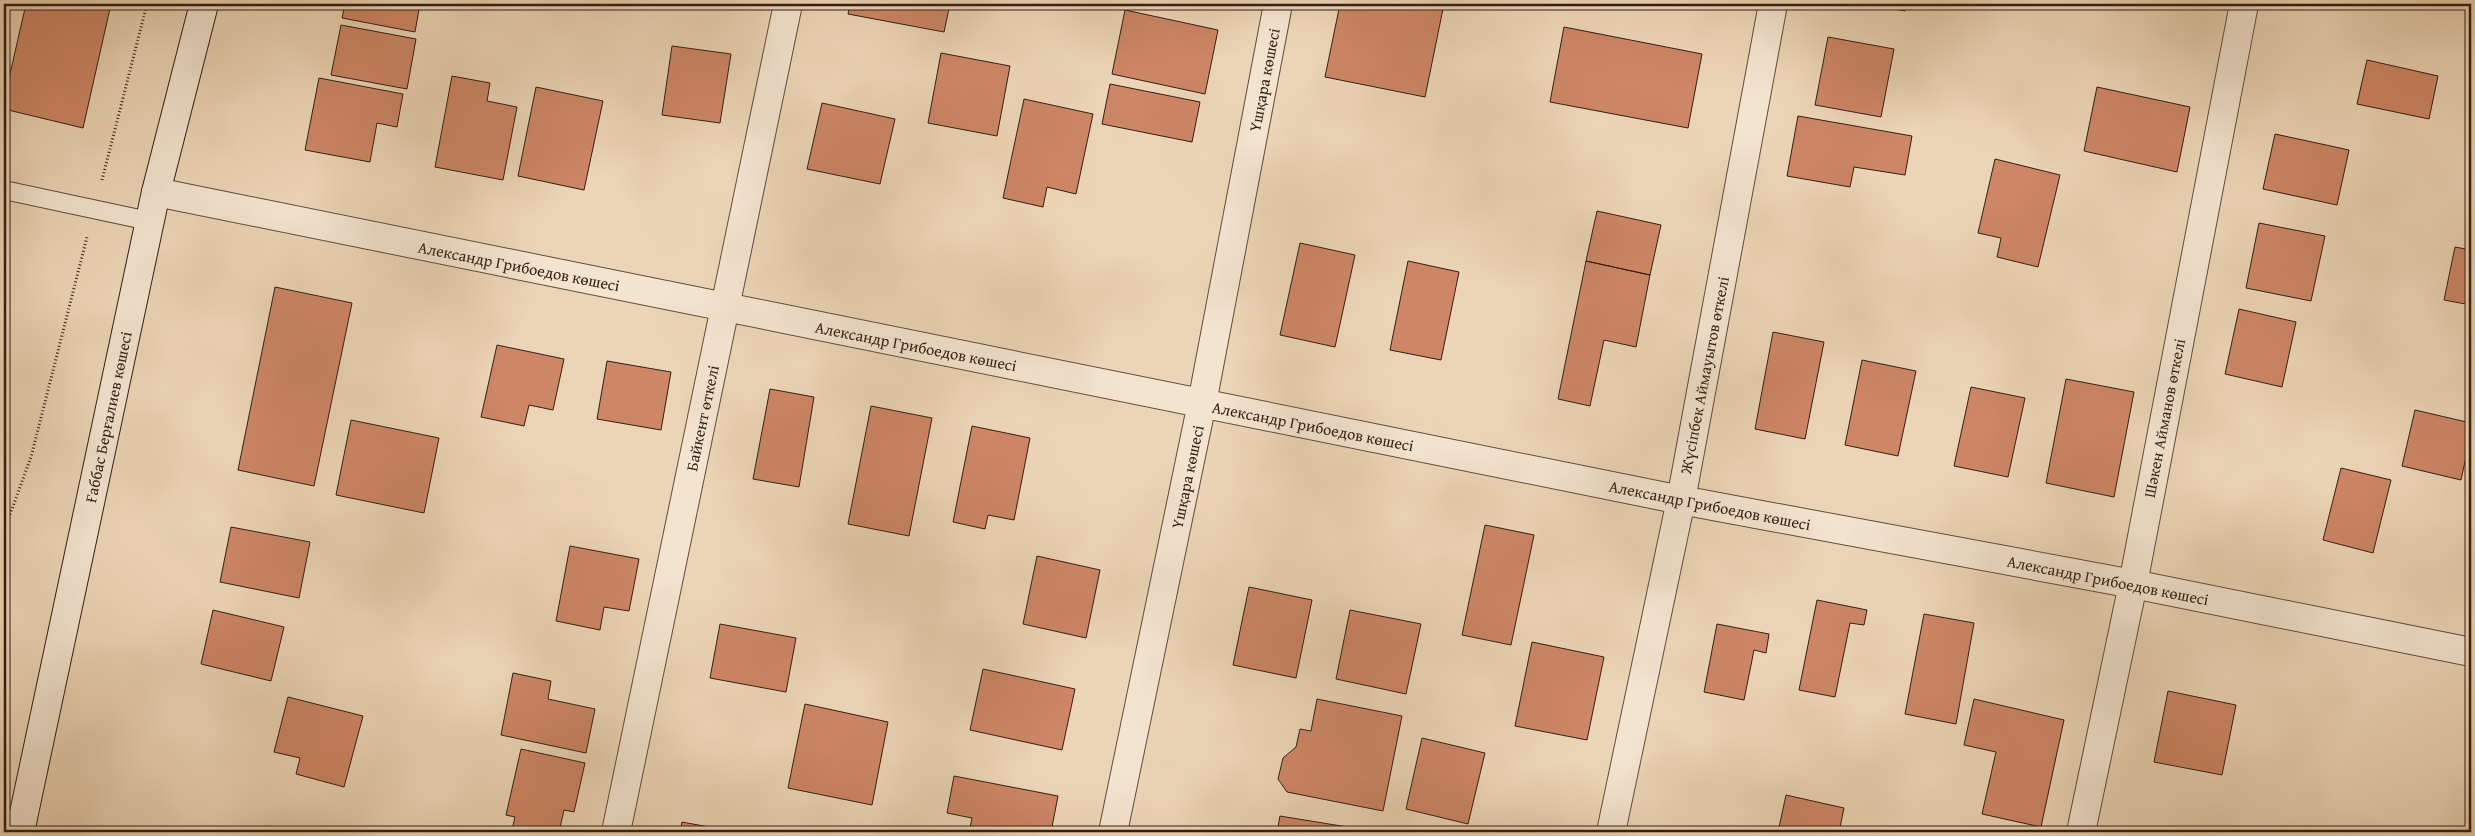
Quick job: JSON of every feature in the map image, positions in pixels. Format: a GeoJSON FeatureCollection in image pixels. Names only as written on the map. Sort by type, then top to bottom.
{"type":"FeatureCollection","features":[{"type":"Feature","properties":{"kind":"street","name":"Ғаббас Берғалиев көшесі"},"geometry":{"type":"LineString","coordinates":[[20,832],[149,221],[204,4]]}},
{"type":"Feature","properties":{"kind":"street","name":"Байкент өткелі"},"geometry":{"type":"LineString","coordinates":[[616,832],[788,4]]}},
{"type":"Feature","properties":{"kind":"street","name":"Үшқара көшесі"},"geometry":{"type":"LineString","coordinates":[[1113,832],[1202,403],[1278,4]]}},
{"type":"Feature","properties":{"kind":"street","name":"Жүсіпбек Аймауытов өткелі"},"geometry":{"type":"LineString","coordinates":[[1611,832],[1681,500],[1773,4]]}},
{"type":"Feature","properties":{"kind":"street","name":"Шәкен Айманов өткелі"},"geometry":{"type":"LineString","coordinates":[[2081,832],[2133,584],[2244,4]]}},
{"type":"Feature","properties":{"kind":"street","name":"Александр Грибоедов көшесі"},"geometry":{"type":"LineString","coordinates":[[156,192],[1681,500],[2133,584],[2471,652]]}},
{"type":"Feature","properties":{"kind":"lane"},"geometry":{"type":"LineString","coordinates":[[4,190],[149,221]]}},
{"type":"Feature","properties":{"kind":"path"},"geometry":{"type":"LineString","coordinates":[[4,532],[31,457],[147,4]]}},
{"type":"Feature","properties":{"kind":"building"},"geometry":{"type":"Polygon","coordinates":[[[26,4],[111,4],[83,128],[4,109],[4,100],[26,4]]]}},
{"type":"Feature","properties":{"kind":"building"},"geometry":{"type":"Polygon","coordinates":[[[345,4],[420,4],[415,32],[342,18],[345,4]]]}},
{"type":"Feature","properties":{"kind":"building"},"geometry":{"type":"Polygon","coordinates":[[[557,4],[588,4],[587,10],[557,4]]]}},
{"type":"Feature","properties":{"kind":"building"},"geometry":{"type":"Polygon","coordinates":[[[850,4],[950,4],[944,32],[848,14],[850,4]]]}},
{"type":"Feature","properties":{"kind":"building"},"geometry":{"type":"Polygon","coordinates":[[[1340,4],[1444,4],[1425,97],[1325,77],[1340,4]]]}},
{"type":"Feature","properties":{"kind":"building"},"geometry":{"type":"Polygon","coordinates":[[[1870,4],[1906,4],[1905,11],[1870,4]]]}},
{"type":"Feature","properties":{"kind":"building"},"geometry":{"type":"Polygon","coordinates":[[[1125,10],[1218,30],[1205,94],[1112,74],[1125,10]]]}},
{"type":"Feature","properties":{"kind":"building"},"geometry":{"type":"Polygon","coordinates":[[[341,25],[416,39],[407,89],[331,75],[341,25]]]}},
{"type":"Feature","properties":{"kind":"building"},"geometry":{"type":"Polygon","coordinates":[[[1564,27],[1702,54],[1688,128],[1550,102],[1564,27]]]}},
{"type":"Feature","properties":{"kind":"building"},"geometry":{"type":"Polygon","coordinates":[[[1828,37],[1894,49],[1881,117],[1815,105],[1828,37]]]}},
{"type":"Feature","properties":{"kind":"building"},"geometry":{"type":"Polygon","coordinates":[[[672,46],[731,54],[720,123],[662,115],[672,46]]]}},
{"type":"Feature","properties":{"kind":"building"},"geometry":{"type":"Polygon","coordinates":[[[941,53],[1010,66],[997,136],[928,123],[941,53]]]}},
{"type":"Feature","properties":{"kind":"building"},"geometry":{"type":"Polygon","coordinates":[[[2367,60],[2438,76],[2429,119],[2357,104],[2367,60]]]}},
{"type":"Feature","properties":{"kind":"building"},"geometry":{"type":"Polygon","coordinates":[[[452,76],[490,83],[487,101],[517,107],[503,180],[435,167],[452,76]]]}},
{"type":"Feature","properties":{"kind":"building"},"geometry":{"type":"Polygon","coordinates":[[[319,78],[403,94],[397,127],[377,123],[370,162],[305,150],[319,78]]]}},
{"type":"Feature","properties":{"kind":"building"},"geometry":{"type":"Polygon","coordinates":[[[1110,84],[1200,102],[1192,142],[1102,124],[1110,84]]]}},
{"type":"Feature","properties":{"kind":"building"},"geometry":{"type":"Polygon","coordinates":[[[536,87],[603,101],[584,190],[518,176],[536,87]]]}},
{"type":"Feature","properties":{"kind":"building"},"geometry":{"type":"Polygon","coordinates":[[[2097,87],[2190,107],[2177,172],[2084,151],[2097,87]]]}},
{"type":"Feature","properties":{"kind":"building"},"geometry":{"type":"Polygon","coordinates":[[[1024,99],[1093,114],[1076,194],[1047,187],[1043,207],[1003,198],[1024,99]]]}},
{"type":"Feature","properties":{"kind":"building"},"geometry":{"type":"Polygon","coordinates":[[[822,103],[895,119],[880,184],[807,169],[822,103]]]}},
{"type":"Feature","properties":{"kind":"building"},"geometry":{"type":"Polygon","coordinates":[[[1798,116],[1912,136],[1905,175],[1854,167],[1850,187],[1787,176],[1798,116]]]}},
{"type":"Feature","properties":{"kind":"building"},"geometry":{"type":"Polygon","coordinates":[[[2275,134],[2349,150],[2337,205],[2263,189],[2275,134]]]}},
{"type":"Feature","properties":{"kind":"building"},"geometry":{"type":"Polygon","coordinates":[[[1995,159],[2060,175],[2038,267],[1997,257],[2001,238],[1978,233],[1995,159]]]}},
{"type":"Feature","properties":{"kind":"building"},"geometry":{"type":"Polygon","coordinates":[[[1597,211],[1661,225],[1650,275],[1586,261],[1597,211]]]}},
{"type":"Feature","properties":{"kind":"building"},"geometry":{"type":"Polygon","coordinates":[[[2259,223],[2325,236],[2311,301],[2246,288],[2259,223]]]}},
{"type":"Feature","properties":{"kind":"building"},"geometry":{"type":"Polygon","coordinates":[[[1300,243],[1355,255],[1335,347],[1280,335],[1300,243]]]}},
{"type":"Feature","properties":{"kind":"building"},"geometry":{"type":"Polygon","coordinates":[[[2455,247],[2471,250],[2471,305],[2444,300],[2455,247]]]}},
{"type":"Feature","properties":{"kind":"building"},"geometry":{"type":"Polygon","coordinates":[[[1408,261],[1459,272],[1441,360],[1390,350],[1408,261]]]}},
{"type":"Feature","properties":{"kind":"building"},"geometry":{"type":"Polygon","coordinates":[[[1586,261],[1650,275],[1636,347],[1604,340],[1590,406],[1558,399],[1586,261]]]}},
{"type":"Feature","properties":{"kind":"building"},"geometry":{"type":"Polygon","coordinates":[[[275,287],[352,303],[314,486],[238,470],[275,287]]]}},
{"type":"Feature","properties":{"kind":"building"},"geometry":{"type":"Polygon","coordinates":[[[2239,309],[2296,322],[2282,387],[2225,374],[2239,309]]]}},
{"type":"Feature","properties":{"kind":"building"},"geometry":{"type":"Polygon","coordinates":[[[1773,332],[1824,342],[1805,439],[1755,429],[1773,332]]]}},
{"type":"Feature","properties":{"kind":"building"},"geometry":{"type":"Polygon","coordinates":[[[497,345],[564,359],[553,410],[529,405],[524,426],[481,417],[497,345]]]}},
{"type":"Feature","properties":{"kind":"building"},"geometry":{"type":"Polygon","coordinates":[[[1862,360],[1916,371],[1898,456],[1845,445],[1862,360]]]}},
{"type":"Feature","properties":{"kind":"building"},"geometry":{"type":"Polygon","coordinates":[[[607,361],[671,372],[661,430],[597,419],[607,361]]]}},
{"type":"Feature","properties":{"kind":"building"},"geometry":{"type":"Polygon","coordinates":[[[2066,379],[2134,392],[2114,497],[2046,483],[2066,379]]]}},
{"type":"Feature","properties":{"kind":"building"},"geometry":{"type":"Polygon","coordinates":[[[1971,387],[2025,398],[2008,477],[1954,466],[1971,387]]]}},
{"type":"Feature","properties":{"kind":"building"},"geometry":{"type":"Polygon","coordinates":[[[770,389],[814,397],[799,487],[753,479],[770,389]]]}},
{"type":"Feature","properties":{"kind":"building"},"geometry":{"type":"Polygon","coordinates":[[[871,406],[932,418],[909,536],[848,524],[871,406]]]}},
{"type":"Feature","properties":{"kind":"building"},"geometry":{"type":"Polygon","coordinates":[[[2415,410],[2471,423],[2471,434],[2461,480],[2402,466],[2415,410]]]}},
{"type":"Feature","properties":{"kind":"building"},"geometry":{"type":"Polygon","coordinates":[[[351,420],[439,438],[424,513],[336,495],[351,420]]]}},
{"type":"Feature","properties":{"kind":"building"},"geometry":{"type":"Polygon","coordinates":[[[972,426],[1030,438],[1014,520],[988,515],[985,529],[953,522],[972,426]]]}},
{"type":"Feature","properties":{"kind":"building"},"geometry":{"type":"Polygon","coordinates":[[[2341,468],[2391,480],[2373,553],[2323,540],[2341,468]]]}},
{"type":"Feature","properties":{"kind":"building"},"geometry":{"type":"Polygon","coordinates":[[[1485,525],[1534,535],[1511,645],[1462,635],[1485,525]]]}},
{"type":"Feature","properties":{"kind":"building"},"geometry":{"type":"Polygon","coordinates":[[[231,527],[310,542],[299,598],[220,582],[231,527]]]}},
{"type":"Feature","properties":{"kind":"building"},"geometry":{"type":"Polygon","coordinates":[[[570,546],[639,559],[629,611],[604,607],[600,630],[556,621],[570,546]]]}},
{"type":"Feature","properties":{"kind":"building"},"geometry":{"type":"Polygon","coordinates":[[[1037,556],[1100,570],[1086,638],[1023,624],[1037,556]]]}},
{"type":"Feature","properties":{"kind":"building"},"geometry":{"type":"Polygon","coordinates":[[[1249,587],[1312,600],[1296,678],[1233,665],[1249,587]]]}},
{"type":"Feature","properties":{"kind":"building"},"geometry":{"type":"Polygon","coordinates":[[[1817,600],[1867,610],[1864,625],[1850,623],[1835,697],[1799,690],[1817,600]]]}},
{"type":"Feature","properties":{"kind":"building"},"geometry":{"type":"Polygon","coordinates":[[[213,610],[284,627],[271,681],[201,664],[213,610]]]}},
{"type":"Feature","properties":{"kind":"building"},"geometry":{"type":"Polygon","coordinates":[[[1350,610],[1421,624],[1406,694],[1336,679],[1350,610]]]}},
{"type":"Feature","properties":{"kind":"building"},"geometry":{"type":"Polygon","coordinates":[[[1924,614],[1974,623],[1956,724],[1905,714],[1924,614]]]}},
{"type":"Feature","properties":{"kind":"building"},"geometry":{"type":"Polygon","coordinates":[[[720,624],[796,638],[786,692],[710,678],[720,624]]]}},
{"type":"Feature","properties":{"kind":"building"},"geometry":{"type":"Polygon","coordinates":[[[1717,624],[1769,634],[1766,653],[1754,650],[1744,700],[1704,692],[1717,624]]]}},
{"type":"Feature","properties":{"kind":"building"},"geometry":{"type":"Polygon","coordinates":[[[1532,642],[1604,657],[1587,740],[1515,726],[1532,642]]]}},
{"type":"Feature","properties":{"kind":"building"},"geometry":{"type":"Polygon","coordinates":[[[983,669],[1075,689],[1062,750],[970,730],[983,669]]]}},
{"type":"Feature","properties":{"kind":"building"},"geometry":{"type":"Polygon","coordinates":[[[513,673],[551,681],[548,699],[595,709],[586,753],[501,735],[513,673]]]}},
{"type":"Feature","properties":{"kind":"building"},"geometry":{"type":"Polygon","coordinates":[[[2168,691],[2236,705],[2222,775],[2154,762],[2168,691]]]}},
{"type":"Feature","properties":{"kind":"building"},"geometry":{"type":"Polygon","coordinates":[[[288,697],[363,716],[344,787],[296,774],[300,758],[274,752],[288,697]]]}},
{"type":"Feature","properties":{"kind":"building"},"geometry":{"type":"Polygon","coordinates":[[[1317,699],[1402,716],[1383,811],[1287,792],[1278,779],[1283,758],[1296,747],[1300,729],[1311,731],[1317,699]]]}},
{"type":"Feature","properties":{"kind":"building"},"geometry":{"type":"Polygon","coordinates":[[[1974,699],[2064,720],[2041,827],[1982,814],[1996,752],[1964,745],[1974,699]]]}},
{"type":"Feature","properties":{"kind":"building"},"geometry":{"type":"Polygon","coordinates":[[[805,704],[888,722],[872,805],[788,788],[805,704]]]}},
{"type":"Feature","properties":{"kind":"building"},"geometry":{"type":"Polygon","coordinates":[[[1422,738],[1485,753],[1468,824],[1406,809],[1422,738]]]}},
{"type":"Feature","properties":{"kind":"building"},"geometry":{"type":"Polygon","coordinates":[[[521,749],[585,763],[574,812],[564,810],[559,832],[512,830],[515,817],[506,815],[521,749]]]}},
{"type":"Feature","properties":{"kind":"building"},"geometry":{"type":"Polygon","coordinates":[[[954,776],[1058,796],[1051,832],[969,832],[972,818],[947,813],[954,776]]]}},
{"type":"Feature","properties":{"kind":"building"},"geometry":{"type":"Polygon","coordinates":[[[1786,795],[1844,808],[1839,832],[1778,832],[1786,795]]]}},
{"type":"Feature","properties":{"kind":"building"},"geometry":{"type":"Polygon","coordinates":[[[1280,816],[1372,831],[1372,832],[1277,832],[1280,816]]]}},
{"type":"Feature","properties":{"kind":"building"},"geometry":{"type":"Polygon","coordinates":[[[682,822],[736,832],[680,832],[682,822]]]}}]}
